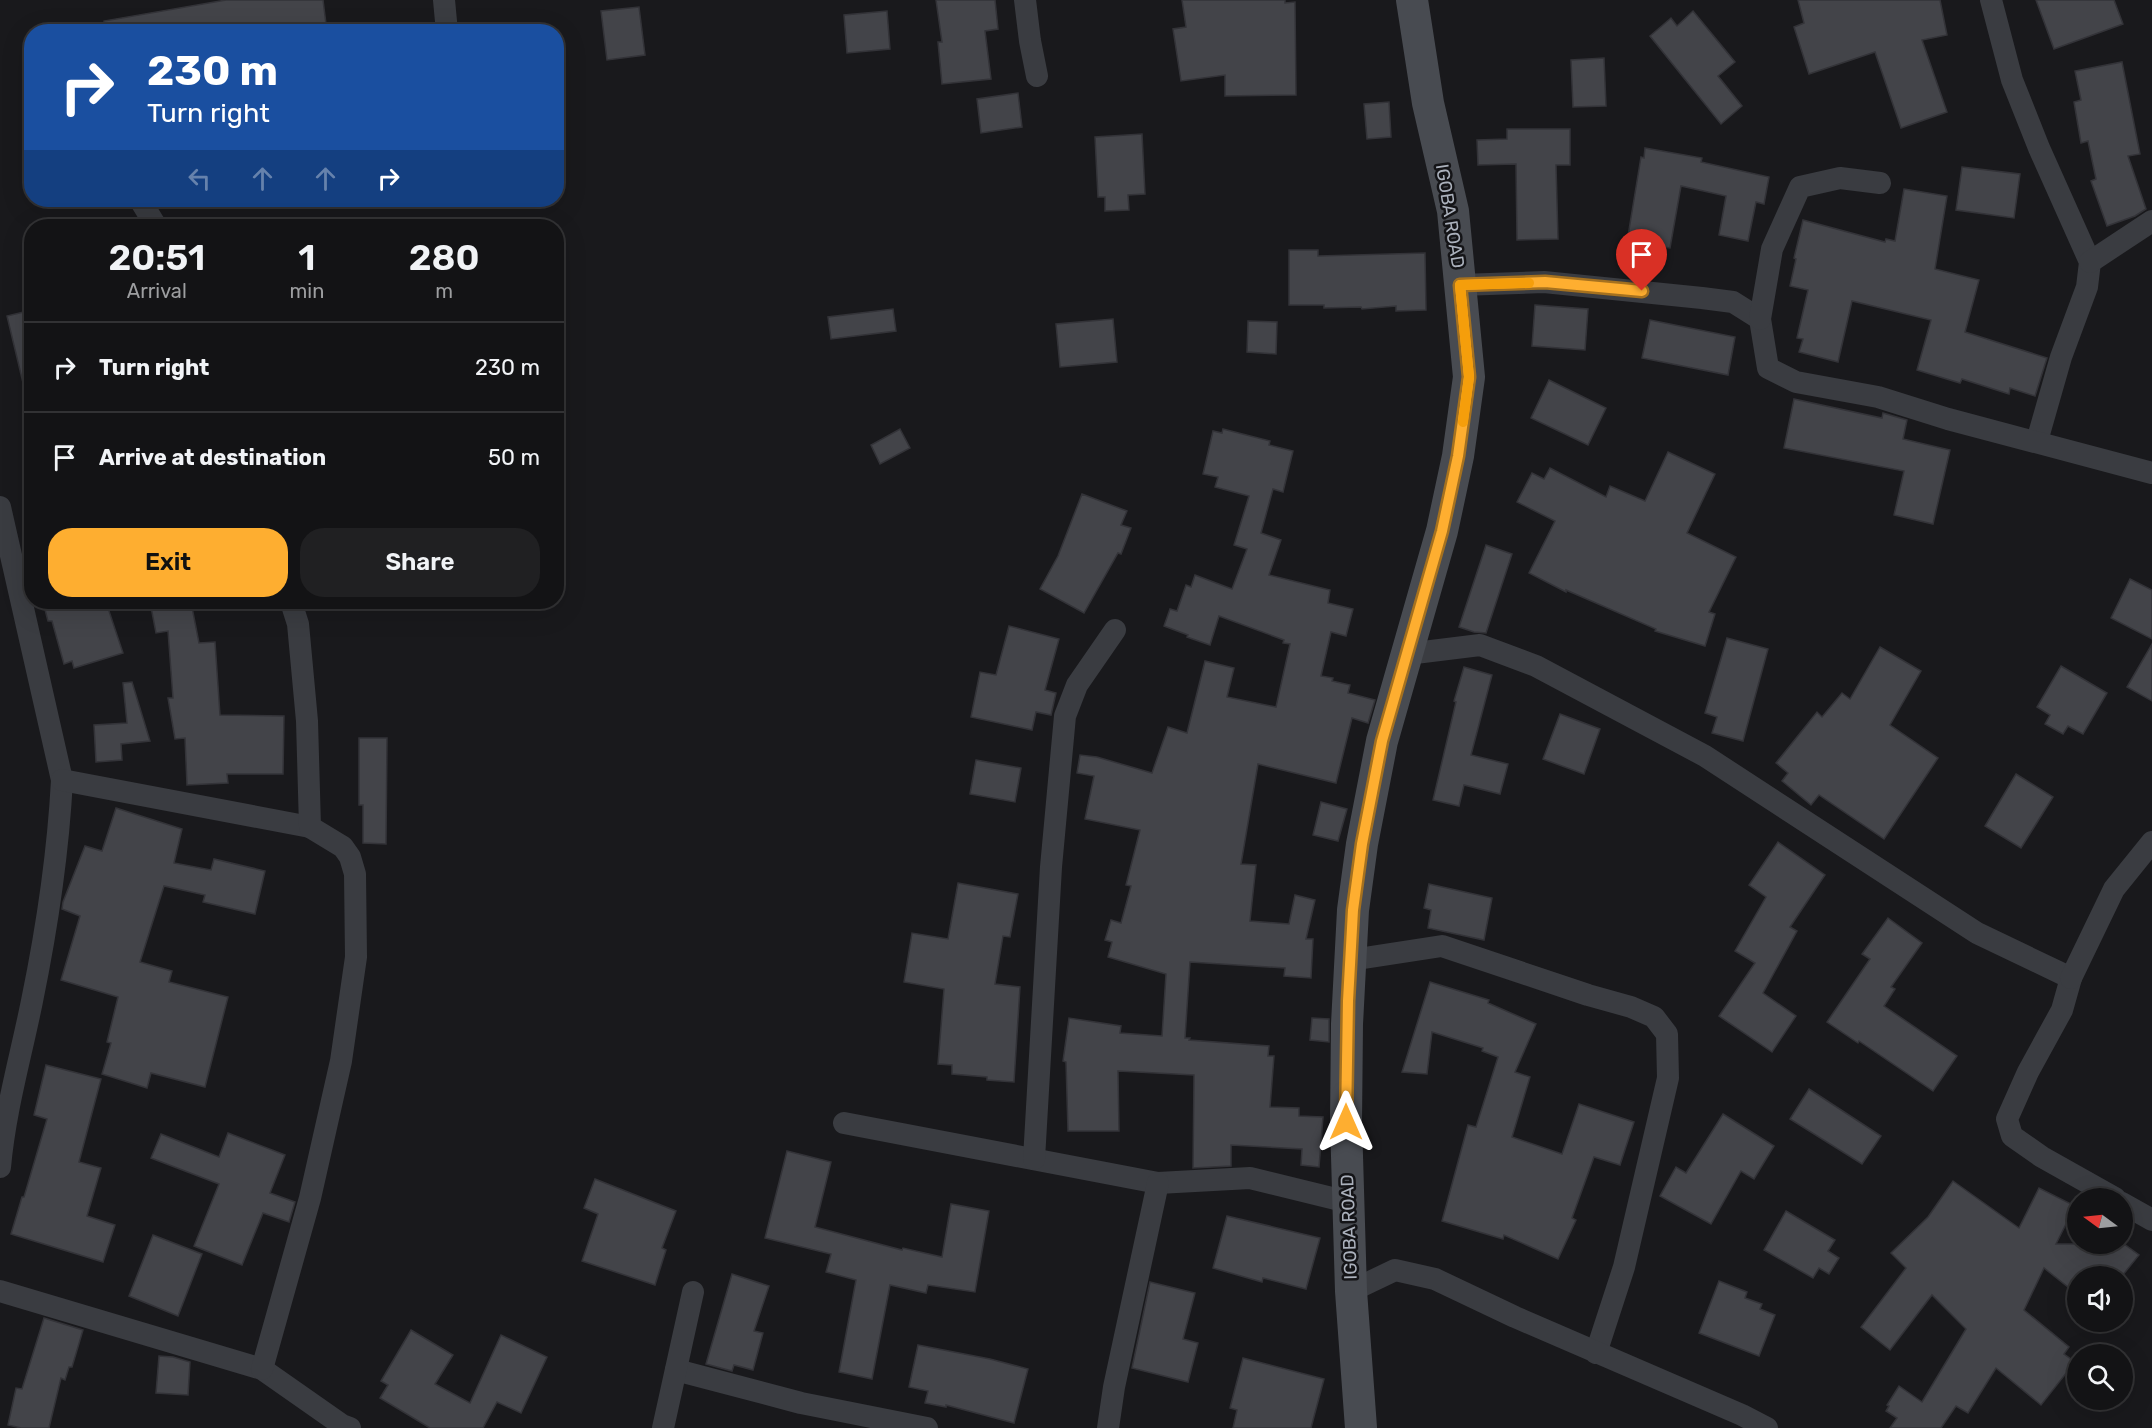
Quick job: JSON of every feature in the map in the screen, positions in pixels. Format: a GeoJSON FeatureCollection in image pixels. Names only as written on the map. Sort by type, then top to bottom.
{"type":"FeatureCollection","features":[{"type":"Feature","properties":{"kind":"street"},"geometry":{"type":"LineString","coordinates":[[444,0],[446,24]]}},
{"type":"Feature","properties":{"kind":"street"},"geometry":{"type":"LineString","coordinates":[[1025,0],[1037,76]]}},
{"type":"Feature","properties":{"kind":"street","name":"IGOBA ROAD"},"geometry":{"type":"LineString","coordinates":[[1361,1428],[1351,1291],[1348,1203],[1347,1046],[1353,910],[1362,844],[1382,741],[1442,531],[1458,456],[1469,377],[1453,211],[1428,103],[1412,0]]}},
{"type":"Feature","properties":{"kind":"street"},"geometry":{"type":"LineString","coordinates":[[1991,0],[2012,80],[2039,148],[2090,262],[2087,287],[2061,357],[2037,441]]}},
{"type":"Feature","properties":{"kind":"street"},"geometry":{"type":"LineString","coordinates":[[1880,183],[1839,178],[1800,187],[1772,249],[1760,319],[1768,368],[1796,382],[1878,398],[2152,473]]}},
{"type":"Feature","properties":{"kind":"street"},"geometry":{"type":"LineString","coordinates":[[2090,262],[2152,221]]}},
{"type":"Feature","properties":{"kind":"street"},"geometry":{"type":"LineString","coordinates":[[1460,285],[1545,282],[1702,298],[1733,302],[1760,319]]}},
{"type":"Feature","properties":{"kind":"street"},"geometry":{"type":"LineString","coordinates":[[0,507],[3,536],[62,780],[60,823],[50,903],[32,1002],[3,1134],[0,1167]]}},
{"type":"Feature","properties":{"kind":"street"},"geometry":{"type":"LineString","coordinates":[[293,609],[298,624],[307,721],[310,826]]}},
{"type":"Feature","properties":{"kind":"street"},"geometry":{"type":"LineString","coordinates":[[1034,1160],[1051,867],[1065,716],[1077,685],[1115,630]]}},
{"type":"Feature","properties":{"kind":"street"},"geometry":{"type":"LineString","coordinates":[[1407,654],[1480,645],[1536,666],[1705,756],[1977,933],[2071,978]]}},
{"type":"Feature","properties":{"kind":"street"},"geometry":{"type":"LineString","coordinates":[[62,780],[310,826],[343,847],[350,857],[355,874],[356,957],[341,1061],[310,1198],[262,1369]]}},
{"type":"Feature","properties":{"kind":"street"},"geometry":{"type":"LineString","coordinates":[[2098,1188],[2012,1136],[2007,1119],[2028,1072],[2062,1010],[2071,978],[2114,889],[2152,842]]}},
{"type":"Feature","properties":{"kind":"street"},"geometry":{"type":"LineString","coordinates":[[1351,960],[1442,946],[1631,1007],[1654,1017],[1667,1034],[1668,1078],[1624,1267],[1596,1353]]}},
{"type":"Feature","properties":{"kind":"street"},"geometry":{"type":"LineString","coordinates":[[844,1124],[1158,1183],[1250,1178],[1348,1203]]}},
{"type":"Feature","properties":{"kind":"street"},"geometry":{"type":"LineString","coordinates":[[1108,1428],[1114,1387],[1158,1183]]}},
{"type":"Feature","properties":{"kind":"street"},"geometry":{"type":"LineString","coordinates":[[2133,1209],[2152,1220]]}},
{"type":"Feature","properties":{"kind":"street"},"geometry":{"type":"LineString","coordinates":[[1351,1291],[1395,1270],[1435,1279],[1596,1353],[1752,1419],[1767,1428]]}},
{"type":"Feature","properties":{"kind":"street"},"geometry":{"type":"LineString","coordinates":[[0,1291],[262,1369],[342,1425],[350,1428]]}},
{"type":"Feature","properties":{"kind":"street"},"geometry":{"type":"LineString","coordinates":[[663,1428],[693,1292]]}},
{"type":"Feature","properties":{"kind":"street"},"geometry":{"type":"LineString","coordinates":[[676,1370],[801,1403],[927,1428]]}},
{"type":"Feature","properties":{"kind":"building"},"geometry":{"type":"Polygon","coordinates":[[[226,0],[323,0],[326,24],[104,24],[104,21],[226,0]]]}},
{"type":"Feature","properties":{"kind":"building"},"geometry":{"type":"Polygon","coordinates":[[[936,0],[995,0],[998,29],[985,31],[991,79],[942,84],[938,42],[942,42],[936,0]]]}},
{"type":"Feature","properties":{"kind":"building"},"geometry":{"type":"Polygon","coordinates":[[[1182,0],[1285,0],[1285,3],[1295,2],[1296,95],[1225,96],[1225,75],[1181,81],[1173,29],[1186,27],[1182,0]]]}},
{"type":"Feature","properties":{"kind":"building"},"geometry":{"type":"Polygon","coordinates":[[[1798,0],[1940,0],[1947,35],[1922,40],[1947,112],[1901,128],[1875,52],[1809,74],[1794,27],[1804,23],[1798,0]]]}},
{"type":"Feature","properties":{"kind":"building"},"geometry":{"type":"Polygon","coordinates":[[[2036,0],[2114,0],[2123,24],[2054,49],[2036,0]]]}},
{"type":"Feature","properties":{"kind":"building"},"geometry":{"type":"Polygon","coordinates":[[[639,7],[645,55],[607,60],[601,11],[639,7]]]}},
{"type":"Feature","properties":{"kind":"building"},"geometry":{"type":"Polygon","coordinates":[[[887,11],[890,49],[847,53],[844,15],[887,11]]]}},
{"type":"Feature","properties":{"kind":"building"},"geometry":{"type":"Polygon","coordinates":[[[1693,11],[1735,62],[1718,76],[1742,106],[1721,124],[1650,36],[1671,18],[1677,26],[1693,11]]]}},
{"type":"Feature","properties":{"kind":"building"},"geometry":{"type":"Polygon","coordinates":[[[1604,58],[1606,106],[1573,107],[1571,60],[1604,58]]]}},
{"type":"Feature","properties":{"kind":"building"},"geometry":{"type":"Polygon","coordinates":[[[2122,62],[2140,154],[2128,156],[2146,209],[2135,216],[2107,226],[2091,181],[2096,179],[2088,141],[2081,143],[2074,102],[2081,100],[2075,71],[2122,62]]]}},
{"type":"Feature","properties":{"kind":"building"},"geometry":{"type":"Polygon","coordinates":[[[1018,93],[1022,127],[981,133],[977,99],[1018,93]]]}},
{"type":"Feature","properties":{"kind":"building"},"geometry":{"type":"Polygon","coordinates":[[[1389,102],[1391,137],[1367,139],[1364,104],[1389,102]]]}},
{"type":"Feature","properties":{"kind":"building"},"geometry":{"type":"Polygon","coordinates":[[[1507,129],[1570,129],[1570,165],[1556,165],[1558,239],[1517,240],[1516,164],[1478,165],[1477,140],[1507,139],[1507,129]]]}},
{"type":"Feature","properties":{"kind":"building"},"geometry":{"type":"Polygon","coordinates":[[[1142,134],[1145,194],[1128,195],[1129,210],[1105,211],[1105,197],[1098,197],[1095,137],[1142,134]]]}},
{"type":"Feature","properties":{"kind":"building"},"geometry":{"type":"Polygon","coordinates":[[[1645,148],[1702,158],[1701,162],[1769,177],[1764,204],[1756,202],[1748,241],[1719,235],[1726,196],[1681,186],[1670,248],[1627,242],[1641,157],[1644,158],[1645,148]]]}},
{"type":"Feature","properties":{"kind":"building"},"geometry":{"type":"Polygon","coordinates":[[[1962,167],[2020,174],[2014,218],[1956,210],[1962,167]]]}},
{"type":"Feature","properties":{"kind":"building"},"geometry":{"type":"Polygon","coordinates":[[[1904,189],[1947,196],[1935,269],[1979,280],[1965,332],[2047,358],[2035,396],[2010,388],[2009,394],[1962,379],[1960,383],[1917,370],[1931,320],[1852,301],[1838,362],[1799,352],[1803,339],[1797,338],[1808,290],[1790,286],[1803,220],[1885,242],[1886,239],[1895,241],[1904,189]]]}},
{"type":"Feature","properties":{"kind":"building"},"geometry":{"type":"Polygon","coordinates":[[[1289,250],[1318,250],[1318,256],[1425,253],[1426,310],[1396,311],[1396,306],[1362,309],[1361,307],[1324,308],[1324,305],[1289,305],[1289,250]]]}},
{"type":"Feature","properties":{"kind":"building"},"geometry":{"type":"Polygon","coordinates":[[[1535,305],[1588,309],[1585,350],[1532,346],[1535,305]]]}},
{"type":"Feature","properties":{"kind":"building"},"geometry":{"type":"Polygon","coordinates":[[[893,309],[896,331],[831,339],[828,317],[893,309]]]}},
{"type":"Feature","properties":{"kind":"building"},"geometry":{"type":"Polygon","coordinates":[[[24,312],[24,387],[7,316],[24,312]]]}},
{"type":"Feature","properties":{"kind":"building"},"geometry":{"type":"Polygon","coordinates":[[[1113,319],[1117,362],[1060,367],[1056,324],[1113,319]]]}},
{"type":"Feature","properties":{"kind":"building"},"geometry":{"type":"Polygon","coordinates":[[[1650,320],[1735,337],[1728,375],[1642,358],[1650,320]]]}},
{"type":"Feature","properties":{"kind":"building"},"geometry":{"type":"Polygon","coordinates":[[[1248,321],[1277,322],[1276,354],[1247,352],[1248,321]]]}},
{"type":"Feature","properties":{"kind":"building"},"geometry":{"type":"Polygon","coordinates":[[[1549,380],[1606,408],[1588,445],[1531,418],[1549,380]]]}},
{"type":"Feature","properties":{"kind":"building"},"geometry":{"type":"Polygon","coordinates":[[[1794,399],[1882,418],[1883,413],[1907,420],[1903,439],[1950,450],[1933,524],[1894,515],[1904,471],[1784,448],[1794,399]]]}},
{"type":"Feature","properties":{"kind":"building"},"geometry":{"type":"Polygon","coordinates":[[[900,429],[910,448],[880,464],[871,445],[900,429]]]}},
{"type":"Feature","properties":{"kind":"building"},"geometry":{"type":"Polygon","coordinates":[[[1223,429],[1270,441],[1269,445],[1293,451],[1283,492],[1273,489],[1261,533],[1281,540],[1269,575],[1330,590],[1328,603],[1353,609],[1346,636],[1331,632],[1321,676],[1350,685],[1348,693],[1375,700],[1368,723],[1352,718],[1336,783],[1258,764],[1241,864],[1256,865],[1250,921],[1289,924],[1295,895],[1315,900],[1306,939],[1313,939],[1311,978],[1284,976],[1285,968],[1190,962],[1185,1038],[1269,1046],[1268,1056],[1274,1056],[1270,1107],[1299,1108],[1299,1116],[1323,1117],[1319,1167],[1301,1165],[1302,1149],[1231,1145],[1231,1166],[1193,1168],[1194,1075],[1118,1071],[1119,1131],[1068,1131],[1066,1062],[1063,1061],[1069,1018],[1121,1026],[1120,1033],[1162,1036],[1166,974],[1108,957],[1112,942],[1105,940],[1111,920],[1121,923],[1131,886],[1126,885],[1140,830],[1085,819],[1094,776],[1077,773],[1080,755],[1097,757],[1152,773],[1168,727],[1187,733],[1205,661],[1234,668],[1227,697],[1276,707],[1290,644],[1219,616],[1210,645],[1164,626],[1170,609],[1177,611],[1186,585],[1191,587],[1195,575],[1232,589],[1247,549],[1234,545],[1249,496],[1215,487],[1218,477],[1203,474],[1213,431],[1222,433],[1223,429]]]}},
{"type":"Feature","properties":{"kind":"building"},"geometry":{"type":"Polygon","coordinates":[[[1668,452],[1715,474],[1687,533],[1736,557],[1709,612],[1715,614],[1705,646],[1655,631],[1656,629],[1566,590],[1566,592],[1529,573],[1555,521],[1517,502],[1532,473],[1544,479],[1550,468],[1606,497],[1610,486],[1645,501],[1668,452]]]}},
{"type":"Feature","properties":{"kind":"building"},"geometry":{"type":"Polygon","coordinates":[[[1082,494],[1127,511],[1121,525],[1131,528],[1121,554],[1118,553],[1084,613],[1040,589],[1058,556],[1082,494]]]}},
{"type":"Feature","properties":{"kind":"building"},"geometry":{"type":"Polygon","coordinates":[[[1486,545],[1512,554],[1486,633],[1459,627],[1486,545]]]}},
{"type":"Feature","properties":{"kind":"building"},"geometry":{"type":"Polygon","coordinates":[[[2130,579],[2152,590],[2152,639],[2111,618],[2130,579]]]}},
{"type":"Feature","properties":{"kind":"building"},"geometry":{"type":"Polygon","coordinates":[[[45,609],[108,609],[123,653],[74,668],[72,661],[64,664],[52,621],[48,621],[45,609]]]}},
{"type":"Feature","properties":{"kind":"building"},"geometry":{"type":"Polygon","coordinates":[[[151,609],[192,609],[199,643],[215,642],[220,715],[284,716],[283,774],[227,774],[228,783],[187,785],[185,738],[175,739],[168,698],[173,698],[168,631],[156,633],[151,609]]]}},
{"type":"Feature","properties":{"kind":"building"},"geometry":{"type":"Polygon","coordinates":[[[1009,626],[1059,639],[1045,690],[1056,693],[1051,715],[1036,712],[1032,730],[971,717],[980,672],[996,675],[1009,626]]]}},
{"type":"Feature","properties":{"kind":"building"},"geometry":{"type":"Polygon","coordinates":[[[1727,638],[1768,649],[1743,741],[1712,733],[1717,717],[1705,713],[1727,638]]]}},
{"type":"Feature","properties":{"kind":"building"},"geometry":{"type":"Polygon","coordinates":[[[2152,644],[2152,701],[2127,687],[2152,644]]]}},
{"type":"Feature","properties":{"kind":"building"},"geometry":{"type":"Polygon","coordinates":[[[1880,647],[1921,671],[1890,725],[1938,758],[1884,839],[1819,795],[1811,805],[1782,781],[1788,773],[1776,763],[1817,712],[1822,717],[1842,693],[1850,699],[1880,647]]]}},
{"type":"Feature","properties":{"kind":"building"},"geometry":{"type":"Polygon","coordinates":[[[2061,666],[2107,693],[2083,734],[2068,726],[2063,734],[2045,724],[2050,715],[2037,707],[2061,666]]]}},
{"type":"Feature","properties":{"kind":"building"},"geometry":{"type":"Polygon","coordinates":[[[1464,667],[1492,675],[1471,755],[1508,764],[1500,794],[1464,785],[1459,806],[1433,800],[1456,702],[1454,701],[1464,667]]]}},
{"type":"Feature","properties":{"kind":"building"},"geometry":{"type":"Polygon","coordinates":[[[132,682],[150,741],[121,744],[122,760],[96,762],[94,725],[127,723],[123,683],[132,682]]]}},
{"type":"Feature","properties":{"kind":"building"},"geometry":{"type":"Polygon","coordinates":[[[1560,714],[1600,729],[1584,774],[1543,759],[1560,714]]]}},
{"type":"Feature","properties":{"kind":"building"},"geometry":{"type":"Polygon","coordinates":[[[359,738],[387,738],[386,844],[363,843],[363,805],[359,805],[359,738]]]}},
{"type":"Feature","properties":{"kind":"building"},"geometry":{"type":"Polygon","coordinates":[[[976,760],[1021,768],[1015,802],[970,794],[976,760]]]}},
{"type":"Feature","properties":{"kind":"building"},"geometry":{"type":"Polygon","coordinates":[[[2016,774],[2053,797],[2021,848],[1985,826],[2016,774]]]}},
{"type":"Feature","properties":{"kind":"building"},"geometry":{"type":"Polygon","coordinates":[[[1321,802],[1347,809],[1338,841],[1313,835],[1321,802]]]}},
{"type":"Feature","properties":{"kind":"building"},"geometry":{"type":"Polygon","coordinates":[[[116,808],[182,829],[174,863],[211,870],[214,859],[265,871],[255,914],[203,902],[205,895],[164,886],[140,962],[172,971],[169,982],[228,997],[205,1087],[151,1073],[147,1088],[102,1074],[111,1043],[107,1042],[118,997],[61,980],[80,916],[62,909],[63,902],[85,846],[102,851],[116,808]]]}},
{"type":"Feature","properties":{"kind":"building"},"geometry":{"type":"Polygon","coordinates":[[[1778,842],[1825,875],[1790,927],[1797,931],[1763,993],[1796,1016],[1772,1052],[1719,1016],[1755,963],[1735,951],[1766,897],[1749,885],[1778,842]]]}},
{"type":"Feature","properties":{"kind":"building"},"geometry":{"type":"Polygon","coordinates":[[[958,883],[1018,894],[1010,937],[1003,936],[995,984],[1020,987],[1014,1082],[952,1074],[952,1065],[938,1064],[944,989],[904,982],[912,933],[948,939],[958,883]]]}},
{"type":"Feature","properties":{"kind":"building"},"geometry":{"type":"Polygon","coordinates":[[[1429,884],[1492,898],[1484,940],[1428,928],[1431,910],[1424,908],[1429,884]]]}},
{"type":"Feature","properties":{"kind":"building"},"geometry":{"type":"Polygon","coordinates":[[[1888,918],[1922,943],[1891,987],[1895,989],[1884,1006],[1957,1056],[1933,1091],[1827,1022],[1870,959],[1862,954],[1888,918]]]}},
{"type":"Feature","properties":{"kind":"building"},"geometry":{"type":"Polygon","coordinates":[[[1430,982],[1489,1000],[1488,1003],[1536,1024],[1515,1072],[1530,1077],[1512,1137],[1562,1154],[1579,1104],[1634,1122],[1620,1165],[1594,1157],[1572,1218],[1576,1220],[1558,1259],[1504,1235],[1503,1239],[1442,1221],[1468,1125],[1476,1127],[1498,1057],[1482,1051],[1483,1048],[1432,1032],[1427,1074],[1402,1072],[1430,982]]]}},
{"type":"Feature","properties":{"kind":"building"},"geometry":{"type":"Polygon","coordinates":[[[1312,1018],[1329,1019],[1329,1042],[1310,1040],[1312,1018]]]}},
{"type":"Feature","properties":{"kind":"building"},"geometry":{"type":"Polygon","coordinates":[[[46,1065],[101,1079],[79,1162],[101,1168],[87,1216],[115,1225],[103,1262],[11,1234],[47,1119],[34,1115],[46,1065]]]}},
{"type":"Feature","properties":{"kind":"building"},"geometry":{"type":"Polygon","coordinates":[[[1809,1089],[1881,1136],[1862,1164],[1790,1119],[1809,1089]]]}},
{"type":"Feature","properties":{"kind":"building"},"geometry":{"type":"Polygon","coordinates":[[[1723,1114],[1774,1146],[1754,1179],[1741,1171],[1711,1224],[1660,1196],[1676,1167],[1686,1173],[1723,1114]]]}},
{"type":"Feature","properties":{"kind":"building"},"geometry":{"type":"Polygon","coordinates":[[[228,1133],[285,1155],[270,1193],[295,1202],[289,1222],[263,1213],[242,1265],[194,1246],[219,1184],[151,1158],[161,1134],[219,1157],[228,1133]]]}},
{"type":"Feature","properties":{"kind":"building"},"geometry":{"type":"Polygon","coordinates":[[[787,1151],[831,1162],[815,1227],[902,1250],[903,1248],[942,1257],[951,1204],[989,1211],[975,1292],[928,1285],[926,1293],[890,1285],[872,1379],[839,1372],[856,1280],[826,1272],[831,1254],[765,1238],[787,1151]]]}},
{"type":"Feature","properties":{"kind":"building"},"geometry":{"type":"Polygon","coordinates":[[[595,1179],[676,1211],[662,1248],[666,1250],[655,1285],[582,1261],[598,1214],[584,1208],[595,1179]]]}},
{"type":"Feature","properties":{"kind":"building"},"geometry":{"type":"Polygon","coordinates":[[[1953,1181],[2019,1228],[2039,1188],[2067,1202],[2067,1222],[2056,1244],[2067,1244],[2067,1254],[2133,1254],[2133,1251],[2139,1255],[2130,1266],[2067,1266],[2067,1286],[2044,1268],[2024,1310],[2067,1345],[2064,1354],[2067,1356],[2067,1372],[2041,1405],[1996,1368],[1968,1413],[1956,1406],[1941,1428],[1890,1428],[1897,1418],[1886,1411],[1889,1406],[1887,1405],[1899,1386],[1922,1402],[1966,1329],[1932,1295],[1890,1350],[1861,1327],[1906,1268],[1891,1253],[1928,1217],[1953,1181]]]}},
{"type":"Feature","properties":{"kind":"building"},"geometry":{"type":"Polygon","coordinates":[[[1786,1211],[1835,1240],[1828,1251],[1839,1258],[1829,1274],[1819,1268],[1813,1278],[1764,1250],[1786,1211]]]}},
{"type":"Feature","properties":{"kind":"building"},"geometry":{"type":"Polygon","coordinates":[[[1227,1216],[1320,1238],[1306,1289],[1263,1278],[1262,1282],[1213,1268],[1227,1216]]]}},
{"type":"Feature","properties":{"kind":"building"},"geometry":{"type":"Polygon","coordinates":[[[153,1235],[202,1254],[178,1316],[129,1296],[153,1235]]]}},
{"type":"Feature","properties":{"kind":"building"},"geometry":{"type":"Polygon","coordinates":[[[732,1274],[769,1286],[754,1331],[763,1333],[753,1370],[734,1365],[732,1371],[706,1364],[732,1274]]]}},
{"type":"Feature","properties":{"kind":"building"},"geometry":{"type":"Polygon","coordinates":[[[1719,1281],[1747,1292],[1745,1298],[1762,1304],[1760,1309],[1775,1315],[1759,1356],[1699,1333],[1719,1281]]]}},
{"type":"Feature","properties":{"kind":"building"},"geometry":{"type":"Polygon","coordinates":[[[1150,1282],[1195,1293],[1183,1339],[1198,1343],[1188,1382],[1132,1368],[1150,1282]]]}},
{"type":"Feature","properties":{"kind":"building"},"geometry":{"type":"Polygon","coordinates":[[[44,1318],[83,1330],[72,1367],[69,1367],[65,1380],[61,1378],[49,1428],[21,1428],[8,1425],[16,1388],[22,1389],[44,1318]]]}},
{"type":"Feature","properties":{"kind":"building"},"geometry":{"type":"Polygon","coordinates":[[[411,1330],[453,1355],[435,1384],[470,1403],[501,1335],[547,1357],[521,1413],[497,1402],[483,1428],[430,1428],[380,1398],[388,1385],[381,1381],[411,1330]]]}},
{"type":"Feature","properties":{"kind":"building"},"geometry":{"type":"Polygon","coordinates":[[[918,1345],[1028,1369],[1014,1423],[946,1405],[946,1407],[925,1403],[928,1391],[909,1387],[918,1345]]]}},
{"type":"Feature","properties":{"kind":"building"},"geometry":{"type":"Polygon","coordinates":[[[159,1356],[190,1362],[188,1395],[156,1393],[159,1356]]]}},
{"type":"Feature","properties":{"kind":"building"},"geometry":{"type":"Polygon","coordinates":[[[1243,1358],[1324,1379],[1311,1428],[1233,1428],[1237,1410],[1230,1408],[1243,1358]]]}},
{"type":"Feature","properties":{"kind":"slow traffic"},"geometry":{"type":"LineString","coordinates":[[1463,422],[1469,377],[1460,285],[1529,283]]}},
{"type":"Feature","properties":{"kind":"route"},"geometry":{"type":"LineString","coordinates":[[1346,1122],[1347,1024],[1353,910],[1362,844],[1382,741],[1442,531],[1458,456],[1469,377],[1460,285],[1545,282],[1642,291]]}}]}
